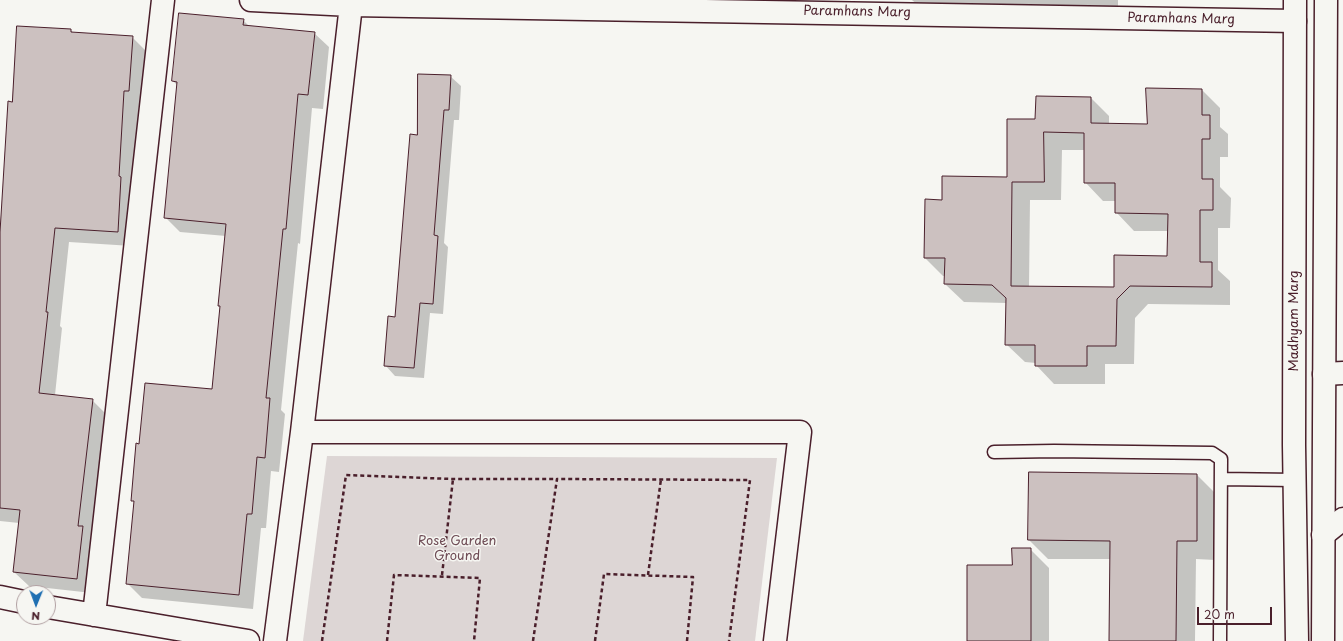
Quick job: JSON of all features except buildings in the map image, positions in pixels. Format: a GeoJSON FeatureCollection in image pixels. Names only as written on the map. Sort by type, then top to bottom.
{"type":"FeatureCollection","features":[{"type":"Feature","properties":{"kind":"street"},"geometry":{"type":"LineString","coordinates":[[94,615],[162,0]]}},
{"type":"Feature","properties":{"kind":"street","name":"Paramhans Marg"},"geometry":{"type":"LineString","coordinates":[[251,0],[351,5],[726,5],[1295,10]]}},
{"type":"Feature","properties":{"kind":"street"},"geometry":{"type":"LineString","coordinates":[[1323,641],[1324,535],[1334,373],[1326,0]]}},
{"type":"Feature","properties":{"kind":"street"},"geometry":{"type":"LineString","coordinates":[[275,641],[302,432],[351,5]]}},
{"type":"Feature","properties":{"kind":"street","name":"Madhyam Marg"},"geometry":{"type":"LineString","coordinates":[[1295,10],[1295,480],[1297,641]]}},
{"type":"Feature","properties":{"kind":"street"},"geometry":{"type":"LineString","coordinates":[[302,432],[800,432],[776,641]]}},
{"type":"Feature","properties":{"kind":"street"},"geometry":{"type":"LineString","coordinates":[[1324,535],[1343,519]]}},
{"type":"Feature","properties":{"kind":"street"},"geometry":{"type":"LineString","coordinates":[[0,597],[16,600]]}},
{"type":"Feature","properties":{"kind":"street"},"geometry":{"type":"LineString","coordinates":[[56,608],[248,641]]}},
{"type":"Feature","properties":{"kind":"lane"},"geometry":{"type":"LineString","coordinates":[[994,452],[1054,451],[1212,453],[1221,459],[1220,641]]}},
{"type":"Feature","properties":{"kind":"lane"},"geometry":{"type":"LineString","coordinates":[[1221,479],[1295,480]]}},
{"type":"Feature","properties":{"kind":"path"},"geometry":{"type":"LineString","coordinates":[[322,641],[346,476],[453,479],[750,480],[729,641]]}},
{"type":"Feature","properties":{"kind":"path"},"geometry":{"type":"LineString","coordinates":[[442,575],[453,479]]}},
{"type":"Feature","properties":{"kind":"path"},"geometry":{"type":"LineString","coordinates":[[533,641],[556,479]]}},
{"type":"Feature","properties":{"kind":"path"},"geometry":{"type":"LineString","coordinates":[[648,575],[661,479]]}},
{"type":"Feature","properties":{"kind":"path"},"geometry":{"type":"LineString","coordinates":[[595,641],[604,574],[693,577],[687,641]]}},
{"type":"Feature","properties":{"kind":"path"},"geometry":{"type":"LineString","coordinates":[[387,641],[394,575],[442,575],[480,578],[474,641]]}},
{"type":"Feature","properties":{"kind":"green space","name":"Rose Garden Ground"},"geometry":{"type":"Polygon","coordinates":[[[327,456],[777,458],[755,641],[303,641],[327,456]]]}}]}
